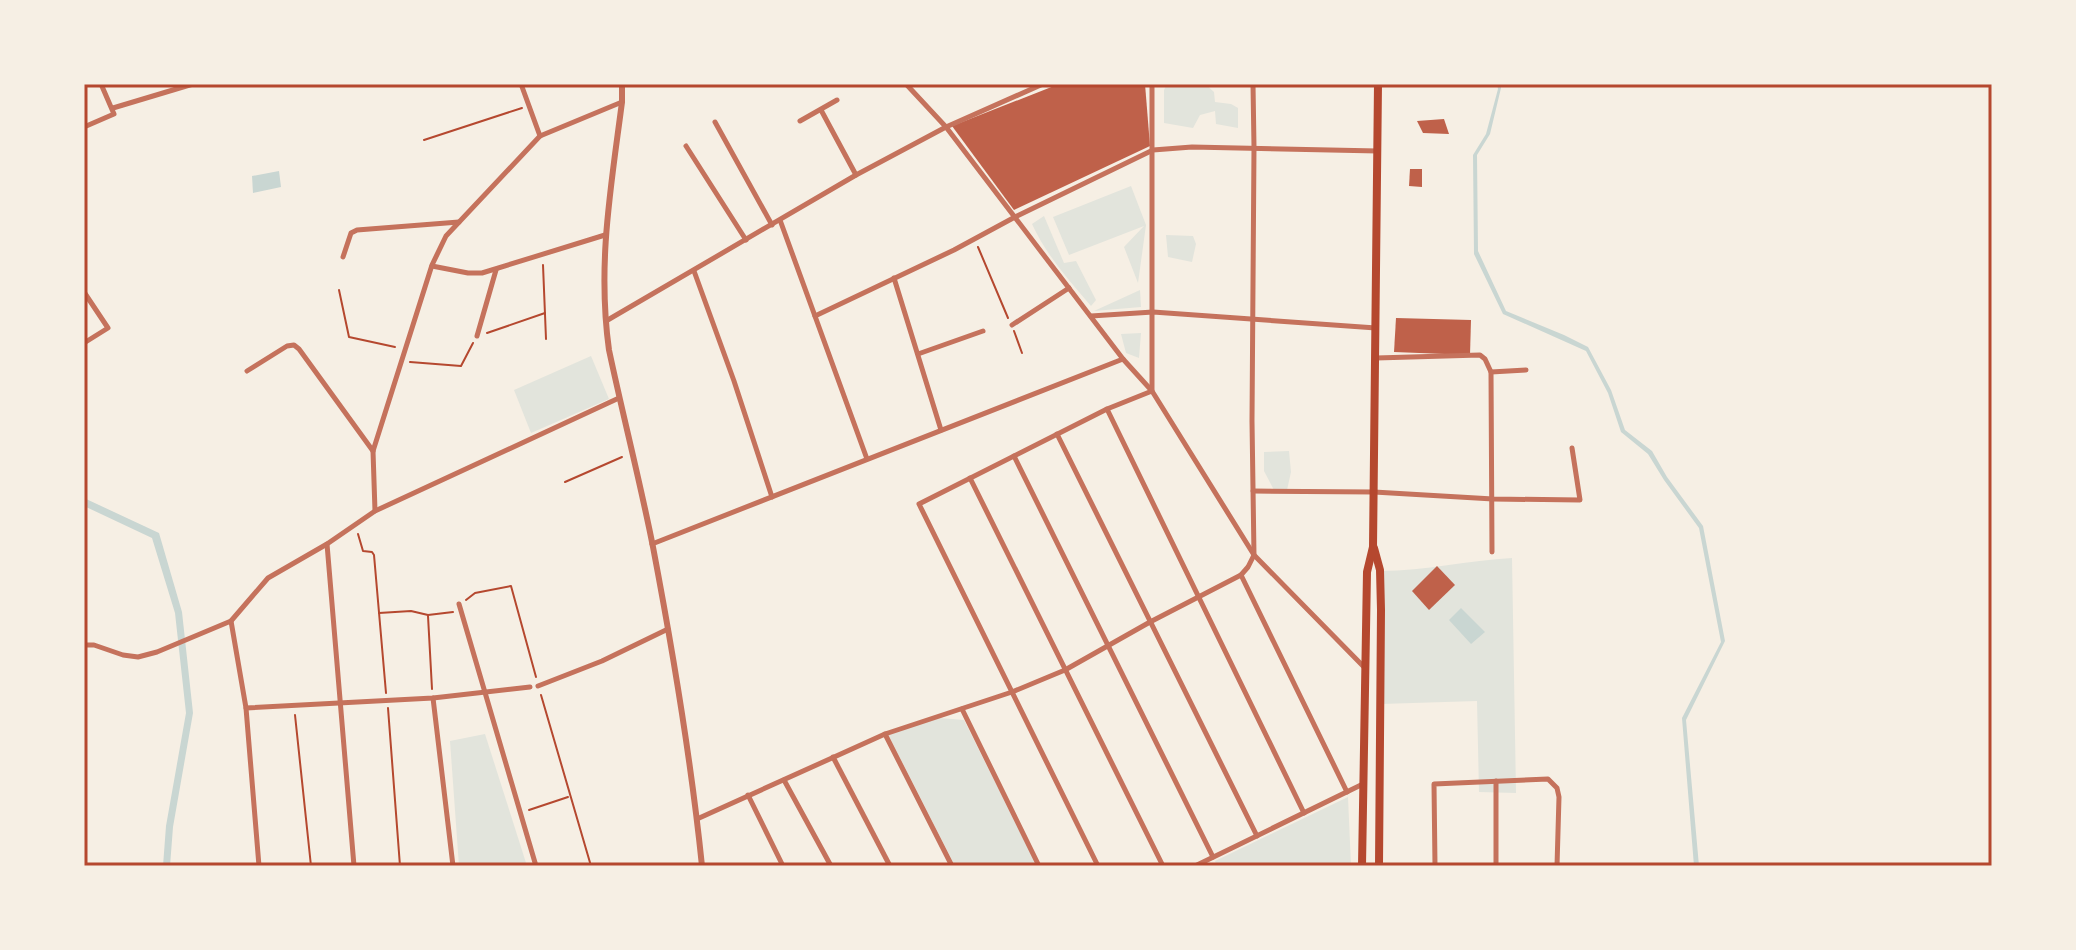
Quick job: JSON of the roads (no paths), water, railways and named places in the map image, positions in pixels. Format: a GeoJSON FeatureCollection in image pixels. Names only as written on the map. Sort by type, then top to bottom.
{"type":"FeatureCollection","features":[{"type":"Feature","properties":{"kind":"main road"},"geometry":{"type":"LineString","coordinates":[[1362,866],[1367,572],[1373,547],[1378,84]]}},
{"type":"Feature","properties":{"kind":"main road"},"geometry":{"type":"LineString","coordinates":[[1373,547],[1380,570],[1381,610],[1379,866]]}},
{"type":"Feature","properties":{"kind":"street"},"geometry":{"type":"LineString","coordinates":[[101,84],[114,111]]}},
{"type":"Feature","properties":{"kind":"street"},"geometry":{"type":"LineString","coordinates":[[84,127],[114,111],[193,84]]}},
{"type":"Feature","properties":{"kind":"street"},"geometry":{"type":"LineString","coordinates":[[521,84],[540,136]]}},
{"type":"Feature","properties":{"kind":"street"},"geometry":{"type":"LineString","coordinates":[[622,84],[605,235],[605,321],[668,629],[702,866]]}},
{"type":"Feature","properties":{"kind":"street"},"geometry":{"type":"LineString","coordinates":[[906,84],[946,127],[1123,359],[1152,391],[1254,555],[1364,667]]}},
{"type":"Feature","properties":{"kind":"street"},"geometry":{"type":"LineString","coordinates":[[605,321],[856,175],[946,127],[1043,84]]}},
{"type":"Feature","properties":{"kind":"street"},"geometry":{"type":"LineString","coordinates":[[1152,84],[1152,391]]}},
{"type":"Feature","properties":{"kind":"street"},"geometry":{"type":"LineString","coordinates":[[697,819],[885,734],[1012,692],[1065,670],[1241,575],[1248,567],[1254,555],[1253,84]]}},
{"type":"Feature","properties":{"kind":"street"},"geometry":{"type":"LineString","coordinates":[[800,121],[837,100]]}},
{"type":"Feature","properties":{"kind":"street"},"geometry":{"type":"LineString","coordinates":[[375,511],[373,451],[432,265],[446,236],[540,136],[622,102]]}},
{"type":"Feature","properties":{"kind":"street"},"geometry":{"type":"LineString","coordinates":[[821,110],[856,175]]}},
{"type":"Feature","properties":{"kind":"street"},"geometry":{"type":"LineString","coordinates":[[715,122],[772,225]]}},
{"type":"Feature","properties":{"kind":"street"},"geometry":{"type":"LineString","coordinates":[[686,146],[746,240]]}},
{"type":"Feature","properties":{"kind":"street"},"geometry":{"type":"LineString","coordinates":[[815,316],[1153,150],[1254,147],[1378,151]]}},
{"type":"Feature","properties":{"kind":"street"},"geometry":{"type":"LineString","coordinates":[[780,220],[867,459]]}},
{"type":"Feature","properties":{"kind":"street"},"geometry":{"type":"LineString","coordinates":[[343,257],[351,233],[357,230],[460,221]]}},
{"type":"Feature","properties":{"kind":"street"},"geometry":{"type":"LineString","coordinates":[[432,265],[482,273],[605,235]]}},
{"type":"Feature","properties":{"kind":"street"},"geometry":{"type":"LineString","coordinates":[[477,336],[496,269]]}},
{"type":"Feature","properties":{"kind":"street"},"geometry":{"type":"LineString","coordinates":[[694,271],[772,497]]}},
{"type":"Feature","properties":{"kind":"street"},"geometry":{"type":"LineString","coordinates":[[894,278],[941,430]]}},
{"type":"Feature","properties":{"kind":"street"},"geometry":{"type":"LineString","coordinates":[[1012,325],[1069,288]]}},
{"type":"Feature","properties":{"kind":"street"},"geometry":{"type":"LineString","coordinates":[[84,292],[108,328],[84,343]]}},
{"type":"Feature","properties":{"kind":"street"},"geometry":{"type":"LineString","coordinates":[[1090,316],[1153,312],[1377,328]]}},
{"type":"Feature","properties":{"kind":"street"},"geometry":{"type":"LineString","coordinates":[[918,354],[983,331]]}},
{"type":"Feature","properties":{"kind":"street"},"geometry":{"type":"LineString","coordinates":[[247,371],[287,346],[294,345],[373,451]]}},
{"type":"Feature","properties":{"kind":"street"},"geometry":{"type":"LineString","coordinates":[[1376,358],[1480,355],[1485,359],[1491,372],[1492,552]]}},
{"type":"Feature","properties":{"kind":"street"},"geometry":{"type":"LineString","coordinates":[[652,544],[1123,359]]}},
{"type":"Feature","properties":{"kind":"street"},"geometry":{"type":"LineString","coordinates":[[1491,372],[1526,370]]}},
{"type":"Feature","properties":{"kind":"street"},"geometry":{"type":"LineString","coordinates":[[1098,866],[919,504],[1107,409],[1152,391]]}},
{"type":"Feature","properties":{"kind":"street"},"geometry":{"type":"LineString","coordinates":[[84,645],[138,657],[231,621],[277,571],[327,544],[375,511],[619,398]]}},
{"type":"Feature","properties":{"kind":"street"},"geometry":{"type":"LineString","coordinates":[[1107,409],[1304,813]]}},
{"type":"Feature","properties":{"kind":"street"},"geometry":{"type":"LineString","coordinates":[[1057,434],[1257,836]]}},
{"type":"Feature","properties":{"kind":"street"},"geometry":{"type":"LineString","coordinates":[[1253,491],[1580,500],[1572,448]]}},
{"type":"Feature","properties":{"kind":"street"},"geometry":{"type":"LineString","coordinates":[[1014,456],[1213,857]]}},
{"type":"Feature","properties":{"kind":"street"},"geometry":{"type":"LineString","coordinates":[[970,478],[1163,866]]}},
{"type":"Feature","properties":{"kind":"street"},"geometry":{"type":"LineString","coordinates":[[327,544],[354,866]]}},
{"type":"Feature","properties":{"kind":"street"},"geometry":{"type":"LineString","coordinates":[[1241,575],[1347,792]]}},
{"type":"Feature","properties":{"kind":"street"},"geometry":{"type":"LineString","coordinates":[[459,604],[536,866]]}},
{"type":"Feature","properties":{"kind":"street"},"geometry":{"type":"LineString","coordinates":[[231,621],[246,708],[259,866]]}},
{"type":"Feature","properties":{"kind":"street"},"geometry":{"type":"LineString","coordinates":[[538,686],[602,661],[668,629]]}},
{"type":"Feature","properties":{"kind":"street"},"geometry":{"type":"LineString","coordinates":[[246,708],[433,698],[530,687]]}},
{"type":"Feature","properties":{"kind":"street"},"geometry":{"type":"LineString","coordinates":[[433,698],[453,866]]}},
{"type":"Feature","properties":{"kind":"street"},"geometry":{"type":"LineString","coordinates":[[962,709],[1039,866]]}},
{"type":"Feature","properties":{"kind":"street"},"geometry":{"type":"LineString","coordinates":[[885,734],[952,866]]}},
{"type":"Feature","properties":{"kind":"street"},"geometry":{"type":"LineString","coordinates":[[833,757],[890,866]]}},
{"type":"Feature","properties":{"kind":"street"},"geometry":{"type":"LineString","coordinates":[[1435,866],[1434,784],[1548,779],[1557,788],[1559,797],[1557,866]]}},
{"type":"Feature","properties":{"kind":"street"},"geometry":{"type":"LineString","coordinates":[[784,780],[831,866]]}},
{"type":"Feature","properties":{"kind":"street"},"geometry":{"type":"LineString","coordinates":[[1496,781],[1496,866]]}},
{"type":"Feature","properties":{"kind":"street"},"geometry":{"type":"LineString","coordinates":[[1195,866],[1363,784]]}},
{"type":"Feature","properties":{"kind":"street"},"geometry":{"type":"LineString","coordinates":[[748,795],[783,866]]}}]}
